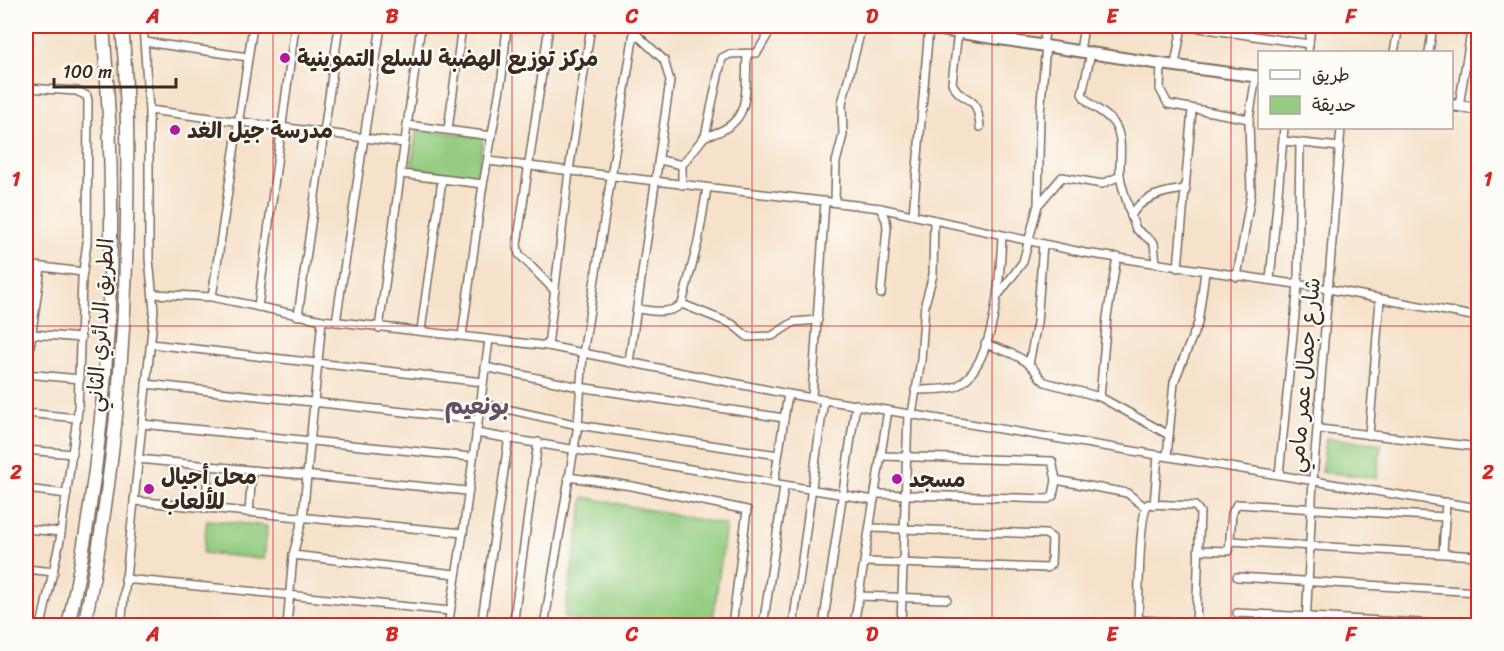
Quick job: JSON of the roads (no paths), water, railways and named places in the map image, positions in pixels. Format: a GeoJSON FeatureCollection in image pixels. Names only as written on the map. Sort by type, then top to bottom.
{"type":"FeatureCollection","features":[{"type":"Feature","properties":{"kind":"highway","name":"الطريق الدائري الثاني"},"geometry":{"type":"LineString","coordinates":[[68,626],[78,581],[93,477],[107,316],[110,181],[103,26]]}},
{"type":"Feature","properties":{"kind":"highway","name":"الطريق الدائري الثاني"},"geometry":{"type":"LineString","coordinates":[[84,626],[111,469],[125,307],[128,181],[122,26]]}},
{"type":"Feature","properties":{"kind":"main road"},"geometry":{"type":"LineString","coordinates":[[916,26],[958,31],[973,30],[1008,40],[1161,64],[1258,76]]}},
{"type":"Feature","properties":{"kind":"main road"},"geometry":{"type":"LineString","coordinates":[[1455,105],[1479,109]]}},
{"type":"Feature","properties":{"kind":"street"},"geometry":{"type":"LineString","coordinates":[[121,626],[154,294],[149,259],[149,111],[143,26]]}},
{"type":"Feature","properties":{"kind":"street"},"geometry":{"type":"LineString","coordinates":[[212,297],[253,26]]}},
{"type":"Feature","properties":{"kind":"street"},"geometry":{"type":"LineString","coordinates":[[258,307],[295,26]]}},
{"type":"Feature","properties":{"kind":"street"},"geometry":{"type":"LineString","coordinates":[[298,316],[339,26]]}},
{"type":"Feature","properties":{"kind":"street"},"geometry":{"type":"LineString","coordinates":[[336,322],[381,26]]}},
{"type":"Feature","properties":{"kind":"street"},"geometry":{"type":"LineString","coordinates":[[379,328],[421,26]]}},
{"type":"Feature","properties":{"kind":"street"},"geometry":{"type":"LineString","coordinates":[[448,129],[462,26]]}},
{"type":"Feature","properties":{"kind":"street"},"geometry":{"type":"LineString","coordinates":[[462,336],[507,26]]}},
{"type":"Feature","properties":{"kind":"street"},"geometry":{"type":"LineString","coordinates":[[549,26],[518,250],[555,291]]}},
{"type":"Feature","properties":{"kind":"street"},"geometry":{"type":"LineString","coordinates":[[548,346],[569,171],[591,26]]}},
{"type":"Feature","properties":{"kind":"street"},"geometry":{"type":"LineString","coordinates":[[682,184],[681,165],[705,136],[722,58],[730,54],[747,56],[760,52],[770,31],[777,26]]}},
{"type":"Feature","properties":{"kind":"street"},"geometry":{"type":"LineString","coordinates":[[835,202],[836,162],[843,135],[842,103],[862,26]]}},
{"type":"Feature","properties":{"kind":"street"},"geometry":{"type":"LineString","coordinates":[[1008,40],[1010,26]]}},
{"type":"Feature","properties":{"kind":"street"},"geometry":{"type":"LineString","coordinates":[[999,294],[1023,262],[1031,242],[1038,205],[1040,114],[1046,26]]}},
{"type":"Feature","properties":{"kind":"street"},"geometry":{"type":"LineString","coordinates":[[1084,26],[1082,94],[1088,105],[1110,118],[1116,126],[1120,143],[1120,176],[1131,216],[1136,229],[1154,243],[1156,264]]}},
{"type":"Feature","properties":{"kind":"street"},"geometry":{"type":"LineString","coordinates":[[1175,65],[1184,26],[1308,48],[1311,26]]}},
{"type":"Feature","properties":{"kind":"street"},"geometry":{"type":"LineString","coordinates":[[1394,51],[1399,26]]}},
{"type":"Feature","properties":{"kind":"street"},"geometry":{"type":"LineString","coordinates":[[1429,51],[1433,26]]}},
{"type":"Feature","properties":{"kind":"street"},"geometry":{"type":"LineString","coordinates":[[1455,105],[1472,26]]}},
{"type":"Feature","properties":{"kind":"street"},"geometry":{"type":"LineString","coordinates":[[913,215],[932,27]]}},
{"type":"Feature","properties":{"kind":"street"},"geometry":{"type":"LineString","coordinates":[[629,362],[660,160],[670,73],[657,52],[634,29]]}},
{"type":"Feature","properties":{"kind":"street"},"geometry":{"type":"LineString","coordinates":[[544,626],[578,425],[583,354],[634,29]]}},
{"type":"Feature","properties":{"kind":"street"},"geometry":{"type":"LineString","coordinates":[[958,31],[952,83],[956,90],[974,100],[978,107],[980,127]]}},
{"type":"Feature","properties":{"kind":"street"},"geometry":{"type":"LineString","coordinates":[[145,42],[248,57]]}},
{"type":"Feature","properties":{"kind":"street"},"geometry":{"type":"LineString","coordinates":[[705,136],[723,132],[735,124],[741,114],[747,56]]}},
{"type":"Feature","properties":{"kind":"street"},"geometry":{"type":"LineString","coordinates":[[1161,64],[1161,95],[1168,104],[1249,119]]}},
{"type":"Feature","properties":{"kind":"street"},"geometry":{"type":"LineString","coordinates":[[1237,277],[1251,194],[1249,119],[1258,76]]}},
{"type":"Feature","properties":{"kind":"street"},"geometry":{"type":"LineString","coordinates":[[26,88],[77,91],[87,96],[88,101],[87,243],[83,272],[77,418],[54,572],[40,626]]}},
{"type":"Feature","properties":{"kind":"street"},"geometry":{"type":"LineString","coordinates":[[1178,268],[1192,110]]}},
{"type":"Feature","properties":{"kind":"street"},"geometry":{"type":"LineString","coordinates":[[149,111],[240,122],[282,130],[323,132],[404,143]]}},
{"type":"Feature","properties":{"kind":"street"},"geometry":{"type":"LineString","coordinates":[[407,125],[492,136]]}},
{"type":"Feature","properties":{"kind":"street"},"geometry":{"type":"LineString","coordinates":[[1270,280],[1284,129]]}},
{"type":"Feature","properties":{"kind":"street","name":"شارع جمال عمر مامي"},"geometry":{"type":"LineString","coordinates":[[1306,626],[1313,479],[1341,129]]}},
{"type":"Feature","properties":{"kind":"street"},"geometry":{"type":"LineString","coordinates":[[1284,141],[1340,147]]}},
{"type":"Feature","properties":{"kind":"street"},"geometry":{"type":"LineString","coordinates":[[1279,475],[1298,284],[1300,143]]}},
{"type":"Feature","properties":{"kind":"street"},"geometry":{"type":"LineString","coordinates":[[660,160],[681,165]]}},
{"type":"Feature","properties":{"kind":"street"},"geometry":{"type":"LineString","coordinates":[[488,161],[880,208],[1031,242],[1178,268],[1329,289],[1479,317]]}},
{"type":"Feature","properties":{"kind":"street"},"geometry":{"type":"LineString","coordinates":[[401,174],[483,184]]}},
{"type":"Feature","properties":{"kind":"street"},"geometry":{"type":"LineString","coordinates":[[1038,205],[1062,177],[1102,184],[1120,176]]}},
{"type":"Feature","properties":{"kind":"street"},"geometry":{"type":"LineString","coordinates":[[421,330],[442,180]]}},
{"type":"Feature","properties":{"kind":"street"},"geometry":{"type":"LineString","coordinates":[[638,309],[657,312],[674,310],[682,304],[698,242],[707,188]]}},
{"type":"Feature","properties":{"kind":"street"},"geometry":{"type":"LineString","coordinates":[[1131,216],[1135,209],[1156,195],[1186,189]]}},
{"type":"Feature","properties":{"kind":"street"},"geometry":{"type":"LineString","coordinates":[[812,397],[825,201]]}},
{"type":"Feature","properties":{"kind":"street"},"geometry":{"type":"LineString","coordinates":[[880,208],[887,228],[881,294]]}},
{"type":"Feature","properties":{"kind":"street"},"geometry":{"type":"LineString","coordinates":[[901,626],[910,414],[921,360],[925,304],[933,276],[934,220]]}},
{"type":"Feature","properties":{"kind":"street"},"geometry":{"type":"LineString","coordinates":[[915,390],[954,387],[970,376],[991,332],[999,294],[1002,236]]}},
{"type":"Feature","properties":{"kind":"street"},"geometry":{"type":"LineString","coordinates":[[1029,364],[1037,323],[1043,244]]}},
{"type":"Feature","properties":{"kind":"street"},"geometry":{"type":"LineString","coordinates":[[1100,397],[1107,317],[1117,257]]}},
{"type":"Feature","properties":{"kind":"street"},"geometry":{"type":"LineString","coordinates":[[26,265],[83,272]]}},
{"type":"Feature","properties":{"kind":"street"},"geometry":{"type":"LineString","coordinates":[[41,267],[26,374],[80,379]]}},
{"type":"Feature","properties":{"kind":"street"},"geometry":{"type":"LineString","coordinates":[[1167,456],[1173,382],[1198,323],[1204,272]]}},
{"type":"Feature","properties":{"kind":"street"},"geometry":{"type":"LineString","coordinates":[[154,294],[212,297],[322,320],[548,346],[788,394],[1479,508]]}},
{"type":"Feature","properties":{"kind":"street"},"geometry":{"type":"LineString","coordinates":[[1369,435],[1380,300]]}},
{"type":"Feature","properties":{"kind":"street"},"geometry":{"type":"LineString","coordinates":[[682,304],[732,324],[748,337],[771,336],[794,322],[818,320]]}},
{"type":"Feature","properties":{"kind":"street"},"geometry":{"type":"LineString","coordinates":[[286,626],[292,555],[303,517],[305,477],[322,320]]}},
{"type":"Feature","properties":{"kind":"street"},"geometry":{"type":"LineString","coordinates":[[32,334],[81,339]]}},
{"type":"Feature","properties":{"kind":"street"},"geometry":{"type":"LineString","coordinates":[[448,626],[464,533],[471,457],[489,340]]}},
{"type":"Feature","properties":{"kind":"street"},"geometry":{"type":"LineString","coordinates":[[150,344],[483,382]]}},
{"type":"Feature","properties":{"kind":"street"},"geometry":{"type":"LineString","coordinates":[[985,344],[1029,364],[1038,377],[1045,382],[1100,397],[1169,435]]}},
{"type":"Feature","properties":{"kind":"street"},"geometry":{"type":"LineString","coordinates":[[485,368],[579,387],[784,418]]}},
{"type":"Feature","properties":{"kind":"street"},"geometry":{"type":"LineString","coordinates":[[146,384],[478,420]]}},
{"type":"Feature","properties":{"kind":"street"},"geometry":{"type":"LineString","coordinates":[[774,483],[788,394]]}},
{"type":"Feature","properties":{"kind":"street"},"geometry":{"type":"LineString","coordinates":[[793,626],[824,399]]}},
{"type":"Feature","properties":{"kind":"street"},"geometry":{"type":"LineString","coordinates":[[480,404],[578,425],[778,455]]}},
{"type":"Feature","properties":{"kind":"street"},"geometry":{"type":"LineString","coordinates":[[823,626],[856,404]]}},
{"type":"Feature","properties":{"kind":"street"},"geometry":{"type":"LineString","coordinates":[[855,626],[888,410]]}},
{"type":"Feature","properties":{"kind":"street"},"geometry":{"type":"LineString","coordinates":[[26,413],[77,418]]}},
{"type":"Feature","properties":{"kind":"street"},"geometry":{"type":"LineString","coordinates":[[142,424],[471,457]]}},
{"type":"Feature","properties":{"kind":"street"},"geometry":{"type":"LineString","coordinates":[[1318,429],[1479,447]]}},
{"type":"Feature","properties":{"kind":"street"},"geometry":{"type":"LineString","coordinates":[[476,433],[774,483],[784,487],[843,495],[1048,499],[1053,496],[1056,480],[1052,461],[882,456]]}},
{"type":"Feature","properties":{"kind":"street"},"geometry":{"type":"LineString","coordinates":[[481,626],[509,437]]}},
{"type":"Feature","properties":{"kind":"street"},"geometry":{"type":"LineString","coordinates":[[513,626],[538,442]]}},
{"type":"Feature","properties":{"kind":"street"},"geometry":{"type":"LineString","coordinates":[[26,450],[73,454]]}},
{"type":"Feature","properties":{"kind":"street"},"geometry":{"type":"LineString","coordinates":[[1154,505],[1158,455]]}},
{"type":"Feature","properties":{"kind":"street"},"geometry":{"type":"LineString","coordinates":[[138,459],[467,492]]}},
{"type":"Feature","properties":{"kind":"street"},"geometry":{"type":"LineString","coordinates":[[206,509],[208,467]]}},
{"type":"Feature","properties":{"kind":"street"},"geometry":{"type":"LineString","coordinates":[[249,513],[252,471]]}},
{"type":"Feature","properties":{"kind":"street"},"geometry":{"type":"LineString","coordinates":[[568,477],[655,490],[743,507],[747,510],[732,626]]}},
{"type":"Feature","properties":{"kind":"street"},"geometry":{"type":"LineString","coordinates":[[1056,480],[1127,493],[1145,507]]}},
{"type":"Feature","properties":{"kind":"street"},"geometry":{"type":"LineString","coordinates":[[763,626],[784,487]]}},
{"type":"Feature","properties":{"kind":"street"},"geometry":{"type":"LineString","coordinates":[[26,489],[67,494]]}},
{"type":"Feature","properties":{"kind":"street"},"geometry":{"type":"LineString","coordinates":[[135,501],[464,533]]}},
{"type":"Feature","properties":{"kind":"street"},"geometry":{"type":"LineString","coordinates":[[1443,553],[1446,502]]}},
{"type":"Feature","properties":{"kind":"street"},"geometry":{"type":"LineString","coordinates":[[1198,550],[1229,551],[1232,513],[1237,504],[1445,517]]}},
{"type":"Feature","properties":{"kind":"street"},"geometry":{"type":"LineString","coordinates":[[1154,505],[1198,508],[1196,624],[1138,623],[1145,507],[1154,505]]}},
{"type":"Feature","properties":{"kind":"street"},"geometry":{"type":"LineString","coordinates":[[865,562],[1047,568],[1051,564],[1052,538],[1046,534],[871,528]]}},
{"type":"Feature","properties":{"kind":"street"},"geometry":{"type":"LineString","coordinates":[[26,529],[61,532]]}},
{"type":"Feature","properties":{"kind":"street"},"geometry":{"type":"LineString","coordinates":[[1231,541],[1479,556]]}},
{"type":"Feature","properties":{"kind":"street"},"geometry":{"type":"LineString","coordinates":[[292,555],[456,574]]}},
{"type":"Feature","properties":{"kind":"street"},"geometry":{"type":"LineString","coordinates":[[26,569],[54,572]]}},
{"type":"Feature","properties":{"kind":"street"},"geometry":{"type":"LineString","coordinates":[[1237,577],[1479,592]]}},
{"type":"Feature","properties":{"kind":"street"},"geometry":{"type":"LineString","coordinates":[[125,579],[450,611]]}},
{"type":"Feature","properties":{"kind":"street"},"geometry":{"type":"LineString","coordinates":[[859,596],[947,599]]}},
{"type":"Feature","properties":{"kind":"street"},"geometry":{"type":"LineString","coordinates":[[1237,613],[1307,614],[1475,626]]}},
{"type":"Feature","properties":{"kind":"place","name":"مركز توزيع الهضبة للسلع التموينية"},"geometry":{"type":"Point","coordinates":[285,58]}},
{"type":"Feature","properties":{"kind":"place","name":"مدرسة جيل الغد"},"geometry":{"type":"Point","coordinates":[175,130]}},
{"type":"Feature","properties":{"kind":"place","name":"مسجد"},"geometry":{"type":"Point","coordinates":[897,479]}},
{"type":"Feature","properties":{"kind":"place","name":"محل أجيال للألعاب"},"geometry":{"type":"Point","coordinates":[149,489]}},
{"type":"Feature","properties":{"kind":"district","name":"بونعيم"},"geometry":{"type":"Point","coordinates":[477,406]}}]}
